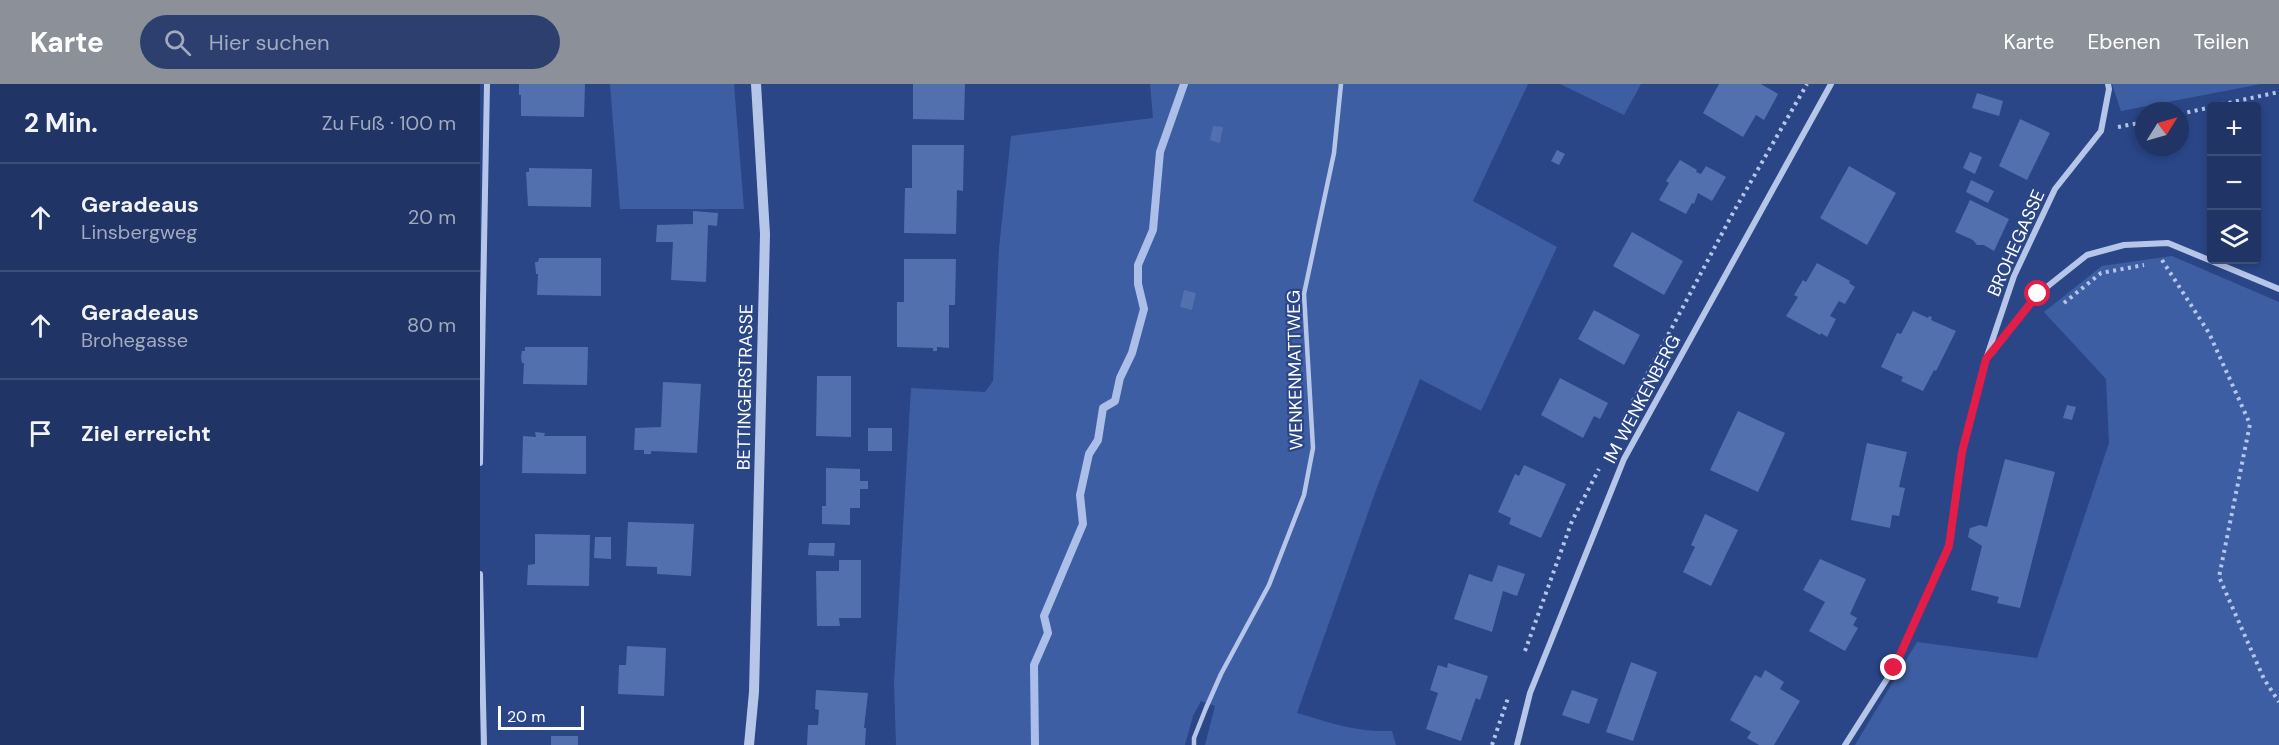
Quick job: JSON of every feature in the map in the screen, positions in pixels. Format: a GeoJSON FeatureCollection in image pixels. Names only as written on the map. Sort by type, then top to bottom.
{"type":"FeatureCollection","features":[{"type":"Feature","properties":{"kind":"street"},"geometry":{"type":"LineString","coordinates":[[480,464],[487,84]]}},
{"type":"Feature","properties":{"kind":"street","name":"BETTINGERSTRASSE"},"geometry":{"type":"LineString","coordinates":[[749,745],[754,692],[765,234],[756,84]]}},
{"type":"Feature","properties":{"kind":"street","name":"IM WENKENBERG"},"geometry":{"type":"LineString","coordinates":[[1517,745],[1530,693],[1624,459],[1831,84]]}},
{"type":"Feature","properties":{"kind":"street"},"geometry":{"type":"LineString","coordinates":[[2101,131],[2108,84]]}},
{"type":"Feature","properties":{"kind":"street","name":"BROHEGASSE"},"geometry":{"type":"LineString","coordinates":[[1845,745],[1894,668],[1949,546],[1962,452],[1986,359],[2014,276],[2055,189],[2101,131]]}},
{"type":"Feature","properties":{"kind":"street"},"geometry":{"type":"LineString","coordinates":[[1986,359],[2038,294],[2087,255],[2124,245],[2168,243],[2279,289]]}},
{"type":"Feature","properties":{"kind":"street"},"geometry":{"type":"LineString","coordinates":[[480,574],[484,745]]}},
{"type":"Feature","properties":{"kind":"lane","name":"WENKENMATTWEG"},"geometry":{"type":"LineString","coordinates":[[1194,745],[1194,738],[1206,708],[1269,585],[1304,495],[1313,448],[1304,294],[1334,153],[1341,84]]}},
{"type":"Feature","properties":{"kind":"path"},"geometry":{"type":"LineString","coordinates":[[2235,102],[2279,92]]}},
{"type":"Feature","properties":{"kind":"path"},"geometry":{"type":"LineString","coordinates":[[2189,112],[2207,108]]}},
{"type":"Feature","properties":{"kind":"path"},"geometry":{"type":"LineString","coordinates":[[2101,131],[2135,124]]}},
{"type":"Feature","properties":{"kind":"path"},"geometry":{"type":"LineString","coordinates":[[2152,244],[2209,333],[2250,424],[2219,577],[2264,679],[2279,702]]}},
{"type":"Feature","properties":{"kind":"path"},"geometry":{"type":"LineString","coordinates":[[2064,303],[2102,273],[2144,265]]}},
{"type":"Feature","properties":{"kind":"shaded area"},"geometry":{"type":"Polygon","coordinates":[[[610,84],[734,84],[744,209],[620,209],[610,84]]]}},
{"type":"Feature","properties":{"kind":"shaded area"},"geometry":{"type":"Polygon","coordinates":[[[1150,84],[1528,84],[1473,201],[1557,247],[1481,411],[1420,379],[1376,490],[1297,713],[1354,728],[1392,731],[1396,745],[1205,745],[1215,706],[1201,701],[1193,716],[1185,745],[896,745],[894,683],[911,388],[985,392],[993,381],[999,248],[1011,136],[1153,118],[1150,84]]]}},
{"type":"Feature","properties":{"kind":"shaded area"},"geometry":{"type":"Polygon","coordinates":[[[1560,84],[1641,84],[1624,115],[1560,84]]]}},
{"type":"Feature","properties":{"kind":"shaded area"},"geometry":{"type":"Polygon","coordinates":[[[2112,84],[2261,84],[2168,102],[2135,102],[2135,108],[2121,111],[2112,84]]]}},
{"type":"Feature","properties":{"kind":"shaded area"},"geometry":{"type":"Polygon","coordinates":[[[2172,256],[2279,302],[2279,745],[1855,745],[1917,642],[2037,658],[2109,443],[2106,379],[2044,312],[2102,266],[2172,256]]]}},
{"type":"Feature","properties":{"kind":"building"},"geometry":{"type":"Polygon","coordinates":[[[519,84],[585,84],[584,117],[521,116],[519,84]]]}},
{"type":"Feature","properties":{"kind":"building"},"geometry":{"type":"Polygon","coordinates":[[[913,84],[965,84],[964,120],[913,119],[913,84]]]}},
{"type":"Feature","properties":{"kind":"building"},"geometry":{"type":"Polygon","coordinates":[[[1719,84],[1761,84],[1778,94],[1764,120],[1756,115],[1743,137],[1703,113],[1719,84]]]}},
{"type":"Feature","properties":{"kind":"building"},"geometry":{"type":"Polygon","coordinates":[[[1977,93],[2003,101],[1999,116],[1972,108],[1977,93]]]}},
{"type":"Feature","properties":{"kind":"building"},"geometry":{"type":"Polygon","coordinates":[[[2020,119],[2050,133],[2027,180],[1999,166],[2020,119]]]}},
{"type":"Feature","properties":{"kind":"building"},"geometry":{"type":"Polygon","coordinates":[[[1213,126],[1223,127],[1220,143],[1210,140],[1213,126]]]}},
{"type":"Feature","properties":{"kind":"building"},"geometry":{"type":"Polygon","coordinates":[[[912,145],[964,145],[963,191],[957,190],[956,234],[904,233],[905,188],[912,188],[912,145]]]}},
{"type":"Feature","properties":{"kind":"building"},"geometry":{"type":"Polygon","coordinates":[[[1557,150],[1565,154],[1559,165],[1551,161],[1557,150]]]}},
{"type":"Feature","properties":{"kind":"building"},"geometry":{"type":"Polygon","coordinates":[[[1970,152],[1982,157],[1975,174],[1963,168],[1970,152]]]}},
{"type":"Feature","properties":{"kind":"building"},"geometry":{"type":"Polygon","coordinates":[[[1680,160],[1701,174],[1706,166],[1726,177],[1712,201],[1698,193],[1694,204],[1692,203],[1686,214],[1659,200],[1669,183],[1666,181],[1680,160]]]}},
{"type":"Feature","properties":{"kind":"building"},"geometry":{"type":"Polygon","coordinates":[[[1849,166],[1896,193],[1867,245],[1820,218],[1849,166]]]}},
{"type":"Feature","properties":{"kind":"building"},"geometry":{"type":"Polygon","coordinates":[[[529,168],[592,169],[591,207],[528,206],[526,172],[529,172],[529,168]]]}},
{"type":"Feature","properties":{"kind":"building"},"geometry":{"type":"Polygon","coordinates":[[[1971,180],[1994,191],[1988,203],[1966,192],[1971,180]]]}},
{"type":"Feature","properties":{"kind":"building"},"geometry":{"type":"Polygon","coordinates":[[[1970,200],[2009,219],[1994,251],[1984,245],[1977,245],[1973,240],[1955,232],[1970,200]]]}},
{"type":"Feature","properties":{"kind":"building"},"geometry":{"type":"Polygon","coordinates":[[[693,211],[718,213],[717,226],[708,225],[706,282],[671,280],[673,242],[656,242],[657,225],[693,224],[693,211]]]}},
{"type":"Feature","properties":{"kind":"building"},"geometry":{"type":"Polygon","coordinates":[[[1632,232],[1683,261],[1664,295],[1613,266],[1632,232]]]}},
{"type":"Feature","properties":{"kind":"building"},"geometry":{"type":"Polygon","coordinates":[[[539,258],[601,258],[601,296],[537,295],[538,274],[536,274],[535,262],[538,262],[539,258]]]}},
{"type":"Feature","properties":{"kind":"building"},"geometry":{"type":"Polygon","coordinates":[[[904,259],[956,259],[955,305],[949,305],[949,348],[937,347],[937,351],[933,351],[933,348],[897,347],[897,302],[904,302],[904,259]]]}},
{"type":"Feature","properties":{"kind":"building"},"geometry":{"type":"Polygon","coordinates":[[[1817,263],[1850,281],[1849,283],[1855,287],[1845,304],[1839,301],[1830,316],[1836,319],[1827,337],[1786,316],[1798,297],[1794,295],[1803,280],[1806,282],[1817,263]]]}},
{"type":"Feature","properties":{"kind":"building"},"geometry":{"type":"Polygon","coordinates":[[[1184,290],[1196,293],[1192,310],[1180,307],[1184,290]]]}},
{"type":"Feature","properties":{"kind":"building"},"geometry":{"type":"Polygon","coordinates":[[[1594,310],[1640,335],[1624,365],[1578,339],[1594,310]]]}},
{"type":"Feature","properties":{"kind":"building"},"geometry":{"type":"Polygon","coordinates":[[[1913,311],[1928,318],[1932,317],[1931,320],[1956,331],[1923,391],[1901,381],[1903,377],[1881,367],[1897,333],[1901,334],[1913,311]]]}},
{"type":"Feature","properties":{"kind":"building"},"geometry":{"type":"Polygon","coordinates":[[[525,347],[588,347],[587,385],[523,384],[524,363],[521,357],[525,347]]]}},
{"type":"Feature","properties":{"kind":"building"},"geometry":{"type":"Polygon","coordinates":[[[817,376],[851,376],[851,437],[816,436],[817,376]]]}},
{"type":"Feature","properties":{"kind":"building"},"geometry":{"type":"Polygon","coordinates":[[[1560,378],[1608,403],[1600,419],[1594,416],[1583,438],[1541,415],[1560,378]]]}},
{"type":"Feature","properties":{"kind":"building"},"geometry":{"type":"Polygon","coordinates":[[[663,382],[701,384],[697,453],[651,451],[651,454],[644,454],[644,450],[634,450],[635,428],[661,427],[663,382]]]}},
{"type":"Feature","properties":{"kind":"building"},"geometry":{"type":"Polygon","coordinates":[[[2067,405],[2076,407],[2072,420],[2063,418],[2067,405]]]}},
{"type":"Feature","properties":{"kind":"building"},"geometry":{"type":"Polygon","coordinates":[[[1738,411],[1785,433],[1758,492],[1710,470],[1738,411]]]}},
{"type":"Feature","properties":{"kind":"building"},"geometry":{"type":"Polygon","coordinates":[[[868,428],[892,428],[892,451],[868,451],[868,428]]]}},
{"type":"Feature","properties":{"kind":"building"},"geometry":{"type":"Polygon","coordinates":[[[535,432],[545,433],[544,436],[586,436],[586,474],[522,473],[523,436],[536,437],[535,432]]]}},
{"type":"Feature","properties":{"kind":"building"},"geometry":{"type":"Polygon","coordinates":[[[1867,443],[1907,452],[1899,487],[1905,488],[1899,516],[1892,515],[1890,528],[1851,520],[1867,443]]]}},
{"type":"Feature","properties":{"kind":"building"},"geometry":{"type":"Polygon","coordinates":[[[2005,459],[2055,472],[2020,608],[1997,603],[1999,597],[1971,590],[1982,546],[1968,537],[1970,528],[1980,525],[1987,527],[2005,459]]]}},
{"type":"Feature","properties":{"kind":"building"},"geometry":{"type":"Polygon","coordinates":[[[1524,465],[1566,484],[1541,538],[1509,524],[1511,518],[1498,512],[1515,474],[1519,476],[1524,465]]]}},
{"type":"Feature","properties":{"kind":"building"},"geometry":{"type":"Polygon","coordinates":[[[826,468],[860,469],[860,481],[868,481],[868,489],[860,489],[860,508],[850,508],[850,525],[822,524],[822,506],[826,506],[826,468]]]}},
{"type":"Feature","properties":{"kind":"building"},"geometry":{"type":"Polygon","coordinates":[[[1705,514],[1738,530],[1711,586],[1683,572],[1695,547],[1691,545],[1705,514]]]}},
{"type":"Feature","properties":{"kind":"building"},"geometry":{"type":"Polygon","coordinates":[[[628,522],[694,524],[691,576],[657,574],[657,567],[626,566],[628,522]]]}},
{"type":"Feature","properties":{"kind":"building"},"geometry":{"type":"Polygon","coordinates":[[[535,534],[590,535],[589,586],[527,585],[528,565],[535,564],[535,534]]]}},
{"type":"Feature","properties":{"kind":"building"},"geometry":{"type":"Polygon","coordinates":[[[595,537],[611,537],[611,559],[594,558],[595,537]]]}},
{"type":"Feature","properties":{"kind":"building"},"geometry":{"type":"Polygon","coordinates":[[[809,543],[835,543],[834,556],[808,555],[809,543]]]}},
{"type":"Feature","properties":{"kind":"building"},"geometry":{"type":"Polygon","coordinates":[[[1820,559],[1866,579],[1850,614],[1857,618],[1853,625],[1858,628],[1845,651],[1809,631],[1825,602],[1803,590],[1820,559]]]}},
{"type":"Feature","properties":{"kind":"building"},"geometry":{"type":"Polygon","coordinates":[[[839,560],[861,560],[861,618],[839,618],[840,626],[817,626],[816,571],[839,571],[839,560]]]}},
{"type":"Feature","properties":{"kind":"building"},"geometry":{"type":"Polygon","coordinates":[[[1498,565],[1525,574],[1517,596],[1503,591],[1492,632],[1454,619],[1469,574],[1492,582],[1498,565]]]}},
{"type":"Feature","properties":{"kind":"building"},"geometry":{"type":"Polygon","coordinates":[[[627,646],[666,648],[664,696],[618,694],[619,665],[626,665],[627,646]]]}},
{"type":"Feature","properties":{"kind":"building"},"geometry":{"type":"Polygon","coordinates":[[[1631,662],[1657,672],[1633,741],[1606,732],[1631,662]]]}},
{"type":"Feature","properties":{"kind":"building"},"geometry":{"type":"Polygon","coordinates":[[[1448,663],[1488,676],[1480,700],[1476,698],[1461,741],[1426,729],[1438,693],[1430,690],[1438,665],[1447,668],[1448,663]]]}},
{"type":"Feature","properties":{"kind":"building"},"geometry":{"type":"Polygon","coordinates":[[[1765,670],[1784,682],[1780,689],[1800,701],[1774,745],[1759,745],[1747,738],[1751,732],[1730,720],[1755,675],[1761,678],[1765,670]]]}},
{"type":"Feature","properties":{"kind":"building"},"geometry":{"type":"Polygon","coordinates":[[[816,690],[868,693],[864,728],[866,728],[865,745],[807,745],[808,725],[818,725],[819,710],[815,709],[816,690]]]}},
{"type":"Feature","properties":{"kind":"building"},"geometry":{"type":"Polygon","coordinates":[[[1572,690],[1598,699],[1589,724],[1562,715],[1572,690]]]}},
{"type":"Feature","properties":{"kind":"building"},"geometry":{"type":"Polygon","coordinates":[[[551,736],[578,736],[578,745],[551,745],[551,736]]]}},
{"type":"Feature","properties":{"kind":"waterway"},"geometry":{"type":"LineString","coordinates":[[1035,745],[1034,665],[1048,633],[1044,616],[1083,524],[1080,495],[1089,454],[1098,440],[1103,408],[1115,401],[1120,378],[1132,353],[1144,309],[1138,284],[1138,265],[1153,230],[1160,152],[1184,84]]}},
{"type":"Feature","properties":{"kind":"route"},"geometry":{"type":"LineString","coordinates":[[1894,668],[1949,546],[1962,452],[1986,359],[2038,294]]}}]}
